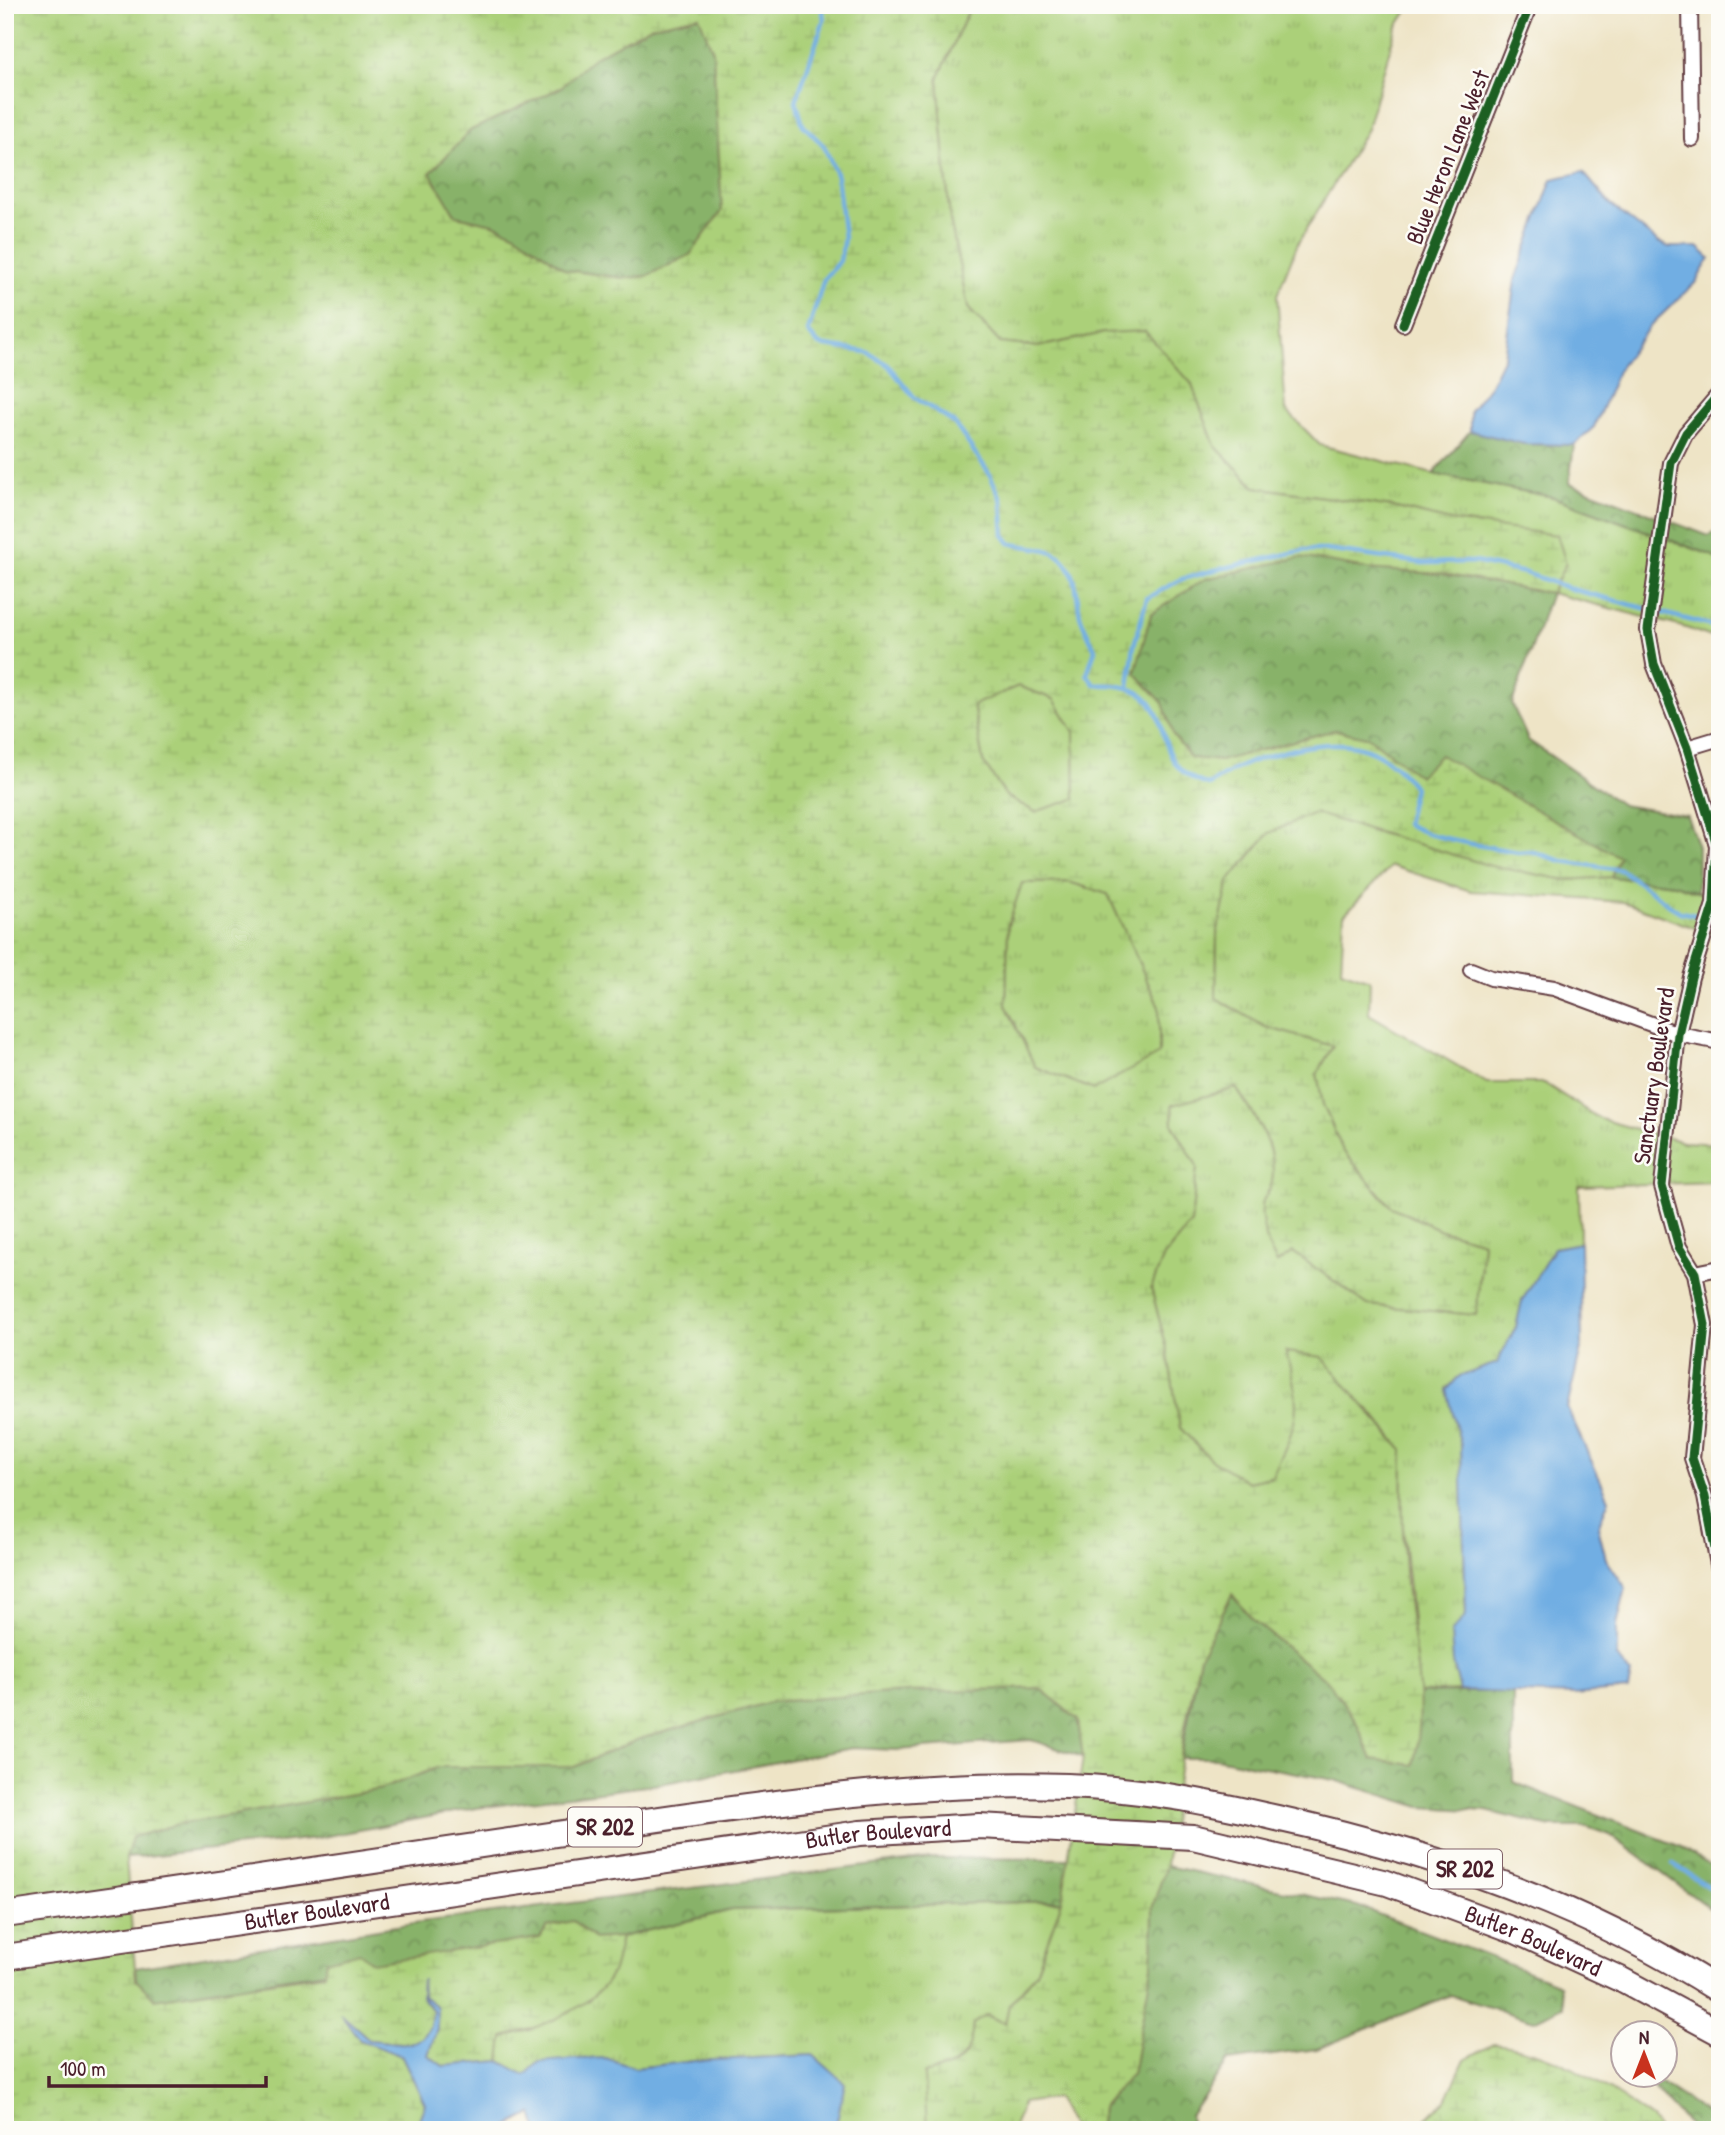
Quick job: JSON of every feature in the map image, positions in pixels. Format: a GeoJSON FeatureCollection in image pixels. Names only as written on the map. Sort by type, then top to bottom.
{"type":"FeatureCollection","features":[{"type":"Feature","properties":{"kind":"highway","name":"Butler Boulevard"},"geometry":{"type":"LineString","coordinates":[[5,1915],[762,1804],[891,1789],[1070,1786],[1191,1798],[1340,1832],[1477,1873],[1573,1912],[1720,1992]]}},
{"type":"Feature","properties":{"kind":"highway","name":"Butler Boulevard"},"geometry":{"type":"LineString","coordinates":[[5,1957],[860,1833],[979,1826],[1057,1828],[1193,1837],[1400,1888],[1516,1931],[1620,1979],[1720,2033]]}},
{"type":"Feature","properties":{"kind":"street","name":"Blue Heron Lane West"},"geometry":{"type":"LineString","coordinates":[[1403,324],[1530,5]]}},
{"type":"Feature","properties":{"kind":"street"},"geometry":{"type":"LineString","coordinates":[[1690,5],[1692,139]]}},
{"type":"Feature","properties":{"kind":"street","name":"Sanctuary Boulevard"},"geometry":{"type":"LineString","coordinates":[[1720,393],[1686,433],[1671,463],[1648,630],[1654,664],[1687,748],[1717,845],[1714,904],[1691,977],[1678,1034],[1663,1156],[1662,1186],[1679,1247],[1695,1273],[1705,1325],[1692,1458],[1704,1497],[1720,1575]]}},
{"type":"Feature","properties":{"kind":"street"},"geometry":{"type":"LineString","coordinates":[[1687,748],[1720,738]]}},
{"type":"Feature","properties":{"kind":"street"},"geometry":{"type":"LineString","coordinates":[[1471,970],[1491,978],[1554,988],[1678,1034],[1720,1042]]}},
{"type":"Feature","properties":{"kind":"street"},"geometry":{"type":"LineString","coordinates":[[1695,1273],[1720,1268]]}},
{"type":"Feature","properties":{"kind":"green space"},"geometry":{"type":"Polygon","coordinates":[[[5,5],[971,5],[938,79],[950,220],[968,308],[1000,343],[1038,347],[1104,333],[1145,331],[1191,383],[1215,446],[1255,487],[1392,507],[1450,521],[1557,535],[1566,563],[1551,593],[1443,574],[1367,569],[1301,557],[1205,579],[1151,614],[1135,673],[1163,703],[1173,735],[1191,758],[1220,761],[1335,730],[1370,738],[1419,776],[1440,755],[1619,857],[1611,877],[1566,880],[1491,866],[1314,813],[1269,833],[1229,881],[1217,934],[1216,998],[1265,1027],[1333,1046],[1317,1074],[1323,1105],[1343,1151],[1391,1207],[1441,1230],[1483,1242],[1476,1315],[1368,1305],[1293,1252],[1277,1263],[1267,1242],[1262,1216],[1263,1201],[1272,1182],[1271,1157],[1263,1132],[1243,1098],[1236,1088],[1172,1105],[1173,1125],[1197,1166],[1191,1223],[1164,1256],[1151,1288],[1167,1349],[1180,1428],[1210,1459],[1248,1482],[1272,1477],[1288,1442],[1295,1416],[1295,1389],[1286,1352],[1322,1357],[1403,1451],[1405,1567],[1418,1674],[1420,1720],[1413,1765],[1372,1759],[1355,1719],[1329,1683],[1253,1620],[1232,1594],[1200,1656],[1185,1726],[1166,1866],[1153,1905],[1152,1966],[1132,2074],[1102,2107],[1099,2130],[1074,2130],[1056,2098],[1023,2103],[1013,2130],[927,2130],[924,2074],[960,2060],[969,2047],[973,2024],[987,2015],[1005,2024],[1009,2005],[1036,1973],[1062,1901],[1083,1757],[1078,1720],[1040,1688],[903,1692],[770,1702],[639,1739],[574,1767],[439,1767],[381,1789],[174,1825],[132,1837],[126,1858],[136,1980],[155,1999],[324,1974],[326,1961],[360,1952],[372,1963],[540,1938],[547,1927],[573,1921],[594,1939],[621,1937],[616,1961],[611,1975],[602,1987],[578,2007],[548,2022],[503,2037],[500,2061],[443,2066],[428,2055],[437,2028],[437,2007],[421,1997],[433,2010],[430,2026],[422,2038],[410,2044],[370,2040],[343,2016],[360,2040],[402,2056],[425,2104],[415,2130],[5,2130],[5,5]],[[699,16],[651,26],[594,57],[560,88],[471,130],[430,173],[456,216],[493,224],[516,234],[566,270],[622,278],[647,276],[690,255],[722,211],[713,51],[699,16]],[[1018,686],[973,705],[983,762],[1006,796],[1035,812],[1075,799],[1074,732],[1054,699],[1018,686]],[[1069,882],[1022,883],[1008,925],[1006,1005],[1035,1067],[1094,1090],[1159,1054],[1159,1007],[1108,894],[1069,882]]]}},
{"type":"Feature","properties":{"kind":"green space"},"geometry":{"type":"Polygon","coordinates":[[[971,5],[1411,5],[1396,28],[1367,129],[1298,243],[1277,295],[1286,410],[1320,445],[1433,474],[1553,497],[1711,555],[1720,562],[1720,640],[1683,627],[1551,593],[1566,563],[1450,521],[1392,507],[1255,487],[1215,446],[1191,383],[1104,333],[1038,347],[1000,343],[968,308],[950,221],[938,79],[971,5]]]}},
{"type":"Feature","properties":{"kind":"green space"},"geometry":{"type":"Polygon","coordinates":[[[699,16],[713,51],[722,211],[690,255],[647,276],[622,278],[566,270],[516,234],[493,224],[456,216],[430,173],[471,130],[560,88],[594,57],[651,26],[699,16]]]}},
{"type":"Feature","properties":{"kind":"green space"},"geometry":{"type":"Polygon","coordinates":[[[1470,431],[1524,444],[1574,445],[1569,483],[1709,536],[1720,529],[1720,562],[1711,555],[1553,497],[1433,474],[1470,431]]]}},
{"type":"Feature","properties":{"kind":"green space"},"geometry":{"type":"Polygon","coordinates":[[[1301,557],[1367,569],[1443,574],[1551,593],[1512,704],[1528,740],[1622,805],[1687,816],[1698,847],[1697,892],[1675,884],[1611,877],[1618,857],[1419,776],[1370,738],[1335,730],[1220,761],[1191,758],[1173,735],[1163,703],[1135,673],[1151,614],[1205,579],[1301,557]]]}},
{"type":"Feature","properties":{"kind":"green space"},"geometry":{"type":"Polygon","coordinates":[[[1018,686],[1054,699],[1074,732],[1075,799],[1035,812],[1006,796],[983,762],[973,705],[1018,686]]]}},
{"type":"Feature","properties":{"kind":"green space"},"geometry":{"type":"Polygon","coordinates":[[[1314,812],[1370,831],[1566,880],[1611,877],[1675,884],[1720,900],[1720,937],[1623,902],[1471,891],[1391,866],[1344,915],[1341,970],[1370,980],[1369,1014],[1487,1083],[1544,1083],[1600,1119],[1683,1142],[1720,1144],[1720,1182],[1579,1186],[1580,1243],[1554,1248],[1522,1301],[1516,1327],[1497,1363],[1458,1377],[1447,1389],[1461,1446],[1466,1615],[1453,1662],[1460,1691],[1419,1693],[1402,1517],[1403,1450],[1370,1410],[1286,1352],[1298,1393],[1295,1428],[1272,1477],[1248,1482],[1210,1459],[1180,1428],[1167,1349],[1151,1288],[1164,1256],[1191,1223],[1197,1166],[1173,1125],[1172,1104],[1236,1088],[1263,1133],[1272,1159],[1272,1184],[1262,1204],[1277,1263],[1293,1252],[1368,1305],[1476,1315],[1483,1242],[1441,1230],[1391,1207],[1343,1151],[1323,1105],[1317,1074],[1333,1046],[1265,1027],[1216,998],[1217,934],[1229,881],[1269,833],[1314,812]]]}},
{"type":"Feature","properties":{"kind":"green space"},"geometry":{"type":"Polygon","coordinates":[[[1069,882],[1108,894],[1159,1007],[1159,1055],[1094,1090],[1035,1067],[1006,1005],[1008,925],[1021,883],[1069,882]]]}},
{"type":"Feature","properties":{"kind":"green space"},"geometry":{"type":"Polygon","coordinates":[[[1232,1594],[1253,1620],[1329,1683],[1355,1719],[1372,1759],[1413,1764],[1417,1747],[1419,1693],[1513,1691],[1513,1782],[1679,1846],[1720,1872],[1720,1916],[1610,1835],[1587,1827],[1551,1827],[1486,1811],[1421,1807],[1334,1780],[1216,1758],[1181,1758],[1200,1656],[1232,1594]]]}},
{"type":"Feature","properties":{"kind":"green space"},"geometry":{"type":"Polygon","coordinates":[[[1040,1688],[1078,1720],[1083,1757],[1031,1740],[897,1750],[852,1748],[654,1785],[476,1808],[317,1838],[126,1858],[132,1837],[174,1825],[381,1789],[439,1767],[574,1767],[639,1739],[770,1702],[903,1692],[1040,1688]]]}},
{"type":"Feature","properties":{"kind":"green space"},"geometry":{"type":"Polygon","coordinates":[[[930,1858],[1069,1859],[1062,1901],[732,1910],[621,1937],[594,1939],[573,1921],[547,1927],[540,1938],[155,1999],[136,1980],[135,1968],[421,1922],[930,1858]]]}},
{"type":"Feature","properties":{"kind":"green space"},"geometry":{"type":"Polygon","coordinates":[[[1166,1866],[1357,1906],[1560,1984],[1563,2007],[1534,2021],[1451,1995],[1317,2049],[1228,2061],[1190,2116],[1192,2130],[1099,2130],[1102,2107],[1132,2074],[1152,1966],[1153,1905],[1166,1866]]]}},
{"type":"Feature","properties":{"kind":"green space"},"geometry":{"type":"Polygon","coordinates":[[[1062,1901],[1036,1973],[1009,2005],[1005,2025],[973,2024],[971,2047],[956,2064],[927,2118],[927,2130],[835,2130],[844,2083],[813,2055],[694,2061],[635,2068],[606,2058],[525,2075],[500,2061],[503,2037],[530,2030],[556,2017],[611,1974],[621,1937],[732,1910],[1062,1901]]]}},
{"type":"Feature","properties":{"kind":"green space"},"geometry":{"type":"Polygon","coordinates":[[[1493,2044],[1537,2053],[1577,2071],[1652,2119],[1659,2130],[1415,2130],[1446,2100],[1465,2059],[1493,2044]]]}},
{"type":"Feature","properties":{"kind":"green space"},"geometry":{"type":"Polygon","coordinates":[[[1656,2090],[1671,2090],[1720,2123],[1720,2130],[1693,2130],[1656,2090]]]}},
{"type":"Feature","properties":{"kind":"water"},"geometry":{"type":"Polygon","coordinates":[[[1583,172],[1610,204],[1658,242],[1669,247],[1698,247],[1710,258],[1695,283],[1650,326],[1619,368],[1594,427],[1574,445],[1524,444],[1470,431],[1470,411],[1490,385],[1504,357],[1515,280],[1552,179],[1583,172]]]}},
{"type":"Feature","properties":{"kind":"water"},"geometry":{"type":"Polygon","coordinates":[[[1580,1243],[1582,1344],[1567,1408],[1609,1499],[1598,1527],[1606,1559],[1626,1588],[1617,1625],[1617,1657],[1631,1674],[1628,1690],[1573,1695],[1460,1691],[1453,1662],[1451,1633],[1466,1615],[1461,1446],[1447,1390],[1458,1377],[1497,1363],[1516,1327],[1522,1301],[1554,1248],[1580,1243]]]}},
{"type":"Feature","properties":{"kind":"water"},"geometry":{"type":"Polygon","coordinates":[[[422,1978],[423,1996],[437,2007],[437,2028],[428,2055],[443,2066],[500,2061],[525,2075],[539,2062],[576,2059],[606,2058],[635,2068],[694,2061],[813,2055],[845,2083],[835,2130],[538,2130],[533,2113],[501,2130],[415,2130],[425,2104],[402,2056],[360,2040],[340,2013],[370,2040],[409,2044],[423,2038],[430,2026],[433,2010],[421,1997],[422,1978]]]}},
{"type":"Feature","properties":{"kind":"waterway"},"geometry":{"type":"LineString","coordinates":[[822,5],[824,20],[796,101],[803,125],[824,146],[837,176],[844,238],[840,260],[824,279],[808,332],[819,345],[867,352],[888,365],[914,397],[954,423],[989,473],[1002,501],[1004,535],[1010,543],[1053,552],[1065,561],[1073,575],[1080,615],[1095,650],[1087,674],[1095,685],[1125,687],[1144,696],[1155,709],[1173,760],[1186,775],[1209,785],[1250,762],[1294,749],[1329,744],[1360,747],[1375,752],[1388,761],[1414,787],[1406,824],[1428,834],[1471,844],[1518,852],[1530,851],[1562,861],[1621,870],[1680,912],[1720,920]]}},
{"type":"Feature","properties":{"kind":"waterway"},"geometry":{"type":"LineString","coordinates":[[1129,687],[1134,645],[1147,598],[1182,579],[1305,550],[1326,550],[1423,563],[1475,562],[1525,573],[1575,590],[1720,628]]}},
{"type":"Feature","properties":{"kind":"waterway"},"geometry":{"type":"LineString","coordinates":[[1673,1864],[1720,1894]]}},
{"type":"Feature","properties":{"kind":"cycle path"},"geometry":{"type":"LineString","coordinates":[[1403,324],[1530,5]]}},
{"type":"Feature","properties":{"kind":"cycle path"},"geometry":{"type":"LineString","coordinates":[[1720,393],[1686,433],[1671,463],[1648,630],[1654,664],[1687,748],[1717,845],[1714,904],[1691,977],[1678,1034],[1662,1186],[1679,1247],[1695,1273],[1705,1325],[1692,1458],[1705,1497],[1720,1575]]}}]}
